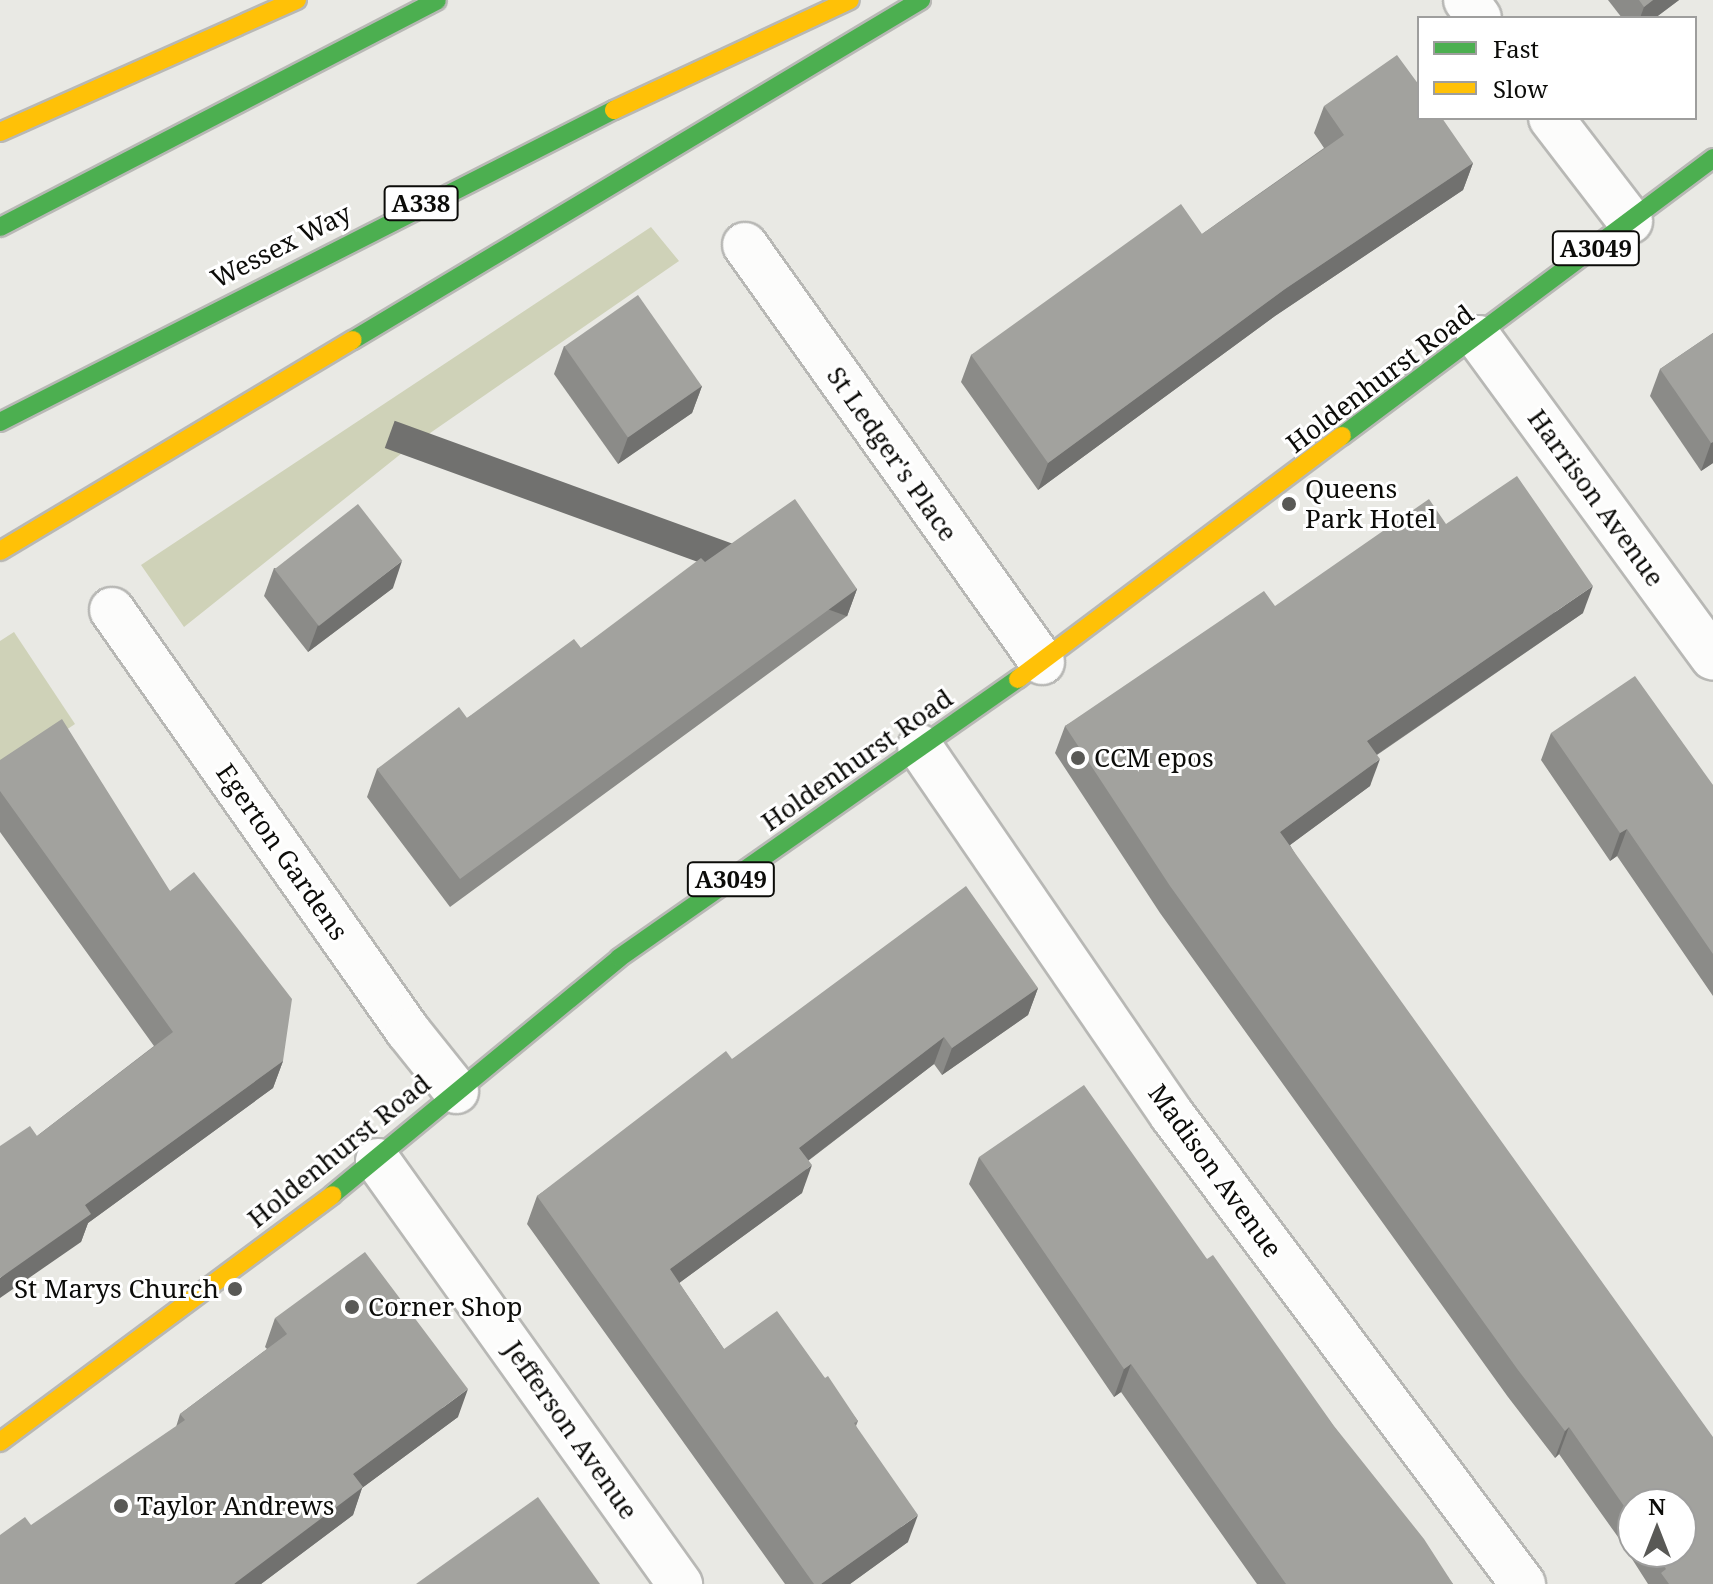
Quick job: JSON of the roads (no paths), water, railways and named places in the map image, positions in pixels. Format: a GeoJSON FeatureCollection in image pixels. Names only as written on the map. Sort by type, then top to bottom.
{"type":"FeatureCollection","features":[{"type":"Feature","properties":{"kind":"main road"},"geometry":{"type":"LineString","coordinates":[[0,132],[297,0]]}},
{"type":"Feature","properties":{"kind":"main road"},"geometry":{"type":"LineString","coordinates":[[0,227],[437,0]]}},
{"type":"Feature","properties":{"kind":"main road","name":"Wessex Way"},"geometry":{"type":"LineString","coordinates":[[0,422],[509,159],[850,0]]}},
{"type":"Feature","properties":{"kind":"main road"},"geometry":{"type":"LineString","coordinates":[[0,551],[921,0]]}},
{"type":"Feature","properties":{"kind":"main road","name":"Holdenhurst Road"},"geometry":{"type":"LineString","coordinates":[[0,1442],[378,1161],[456,1091],[619,958],[1042,662],[1479,338],[1713,158]]}},
{"type":"Feature","properties":{"kind":"street"},"geometry":{"type":"LineString","coordinates":[[1553,120],[1630,221]]}},
{"type":"Feature","properties":{"kind":"street","name":"St Ledger's Place"},"geometry":{"type":"LineString","coordinates":[[745,245],[1042,662]]}},
{"type":"Feature","properties":{"kind":"street","name":"Harrison Avenue"},"geometry":{"type":"LineString","coordinates":[[1479,338],[1713,658]]}},
{"type":"Feature","properties":{"kind":"street","name":"Egerton Gardens"},"geometry":{"type":"LineString","coordinates":[[112,610],[408,1031],[456,1091]]}},
{"type":"Feature","properties":{"kind":"street","name":"Madison Avenue"},"geometry":{"type":"LineString","coordinates":[[920,747],[1172,1115],[1523,1584]]}},
{"type":"Feature","properties":{"kind":"street","name":"Jefferson Avenue"},"geometry":{"type":"LineString","coordinates":[[378,1161],[680,1584]]}},
{"type":"Feature","properties":{"kind":"place","name":"Queens Park Hotel"},"geometry":{"type":"Point","coordinates":[1289,504]}},
{"type":"Feature","properties":{"kind":"place","name":"CCM epos"},"geometry":{"type":"Point","coordinates":[1078,758]}},
{"type":"Feature","properties":{"kind":"place","name":"St Marys Church"},"geometry":{"type":"Point","coordinates":[235,1289]}},
{"type":"Feature","properties":{"kind":"place","name":"Corner Shop"},"geometry":{"type":"Point","coordinates":[352,1307]}},
{"type":"Feature","properties":{"kind":"place","name":"Taylor Andrews"},"geometry":{"type":"Point","coordinates":[121,1506]}}]}
